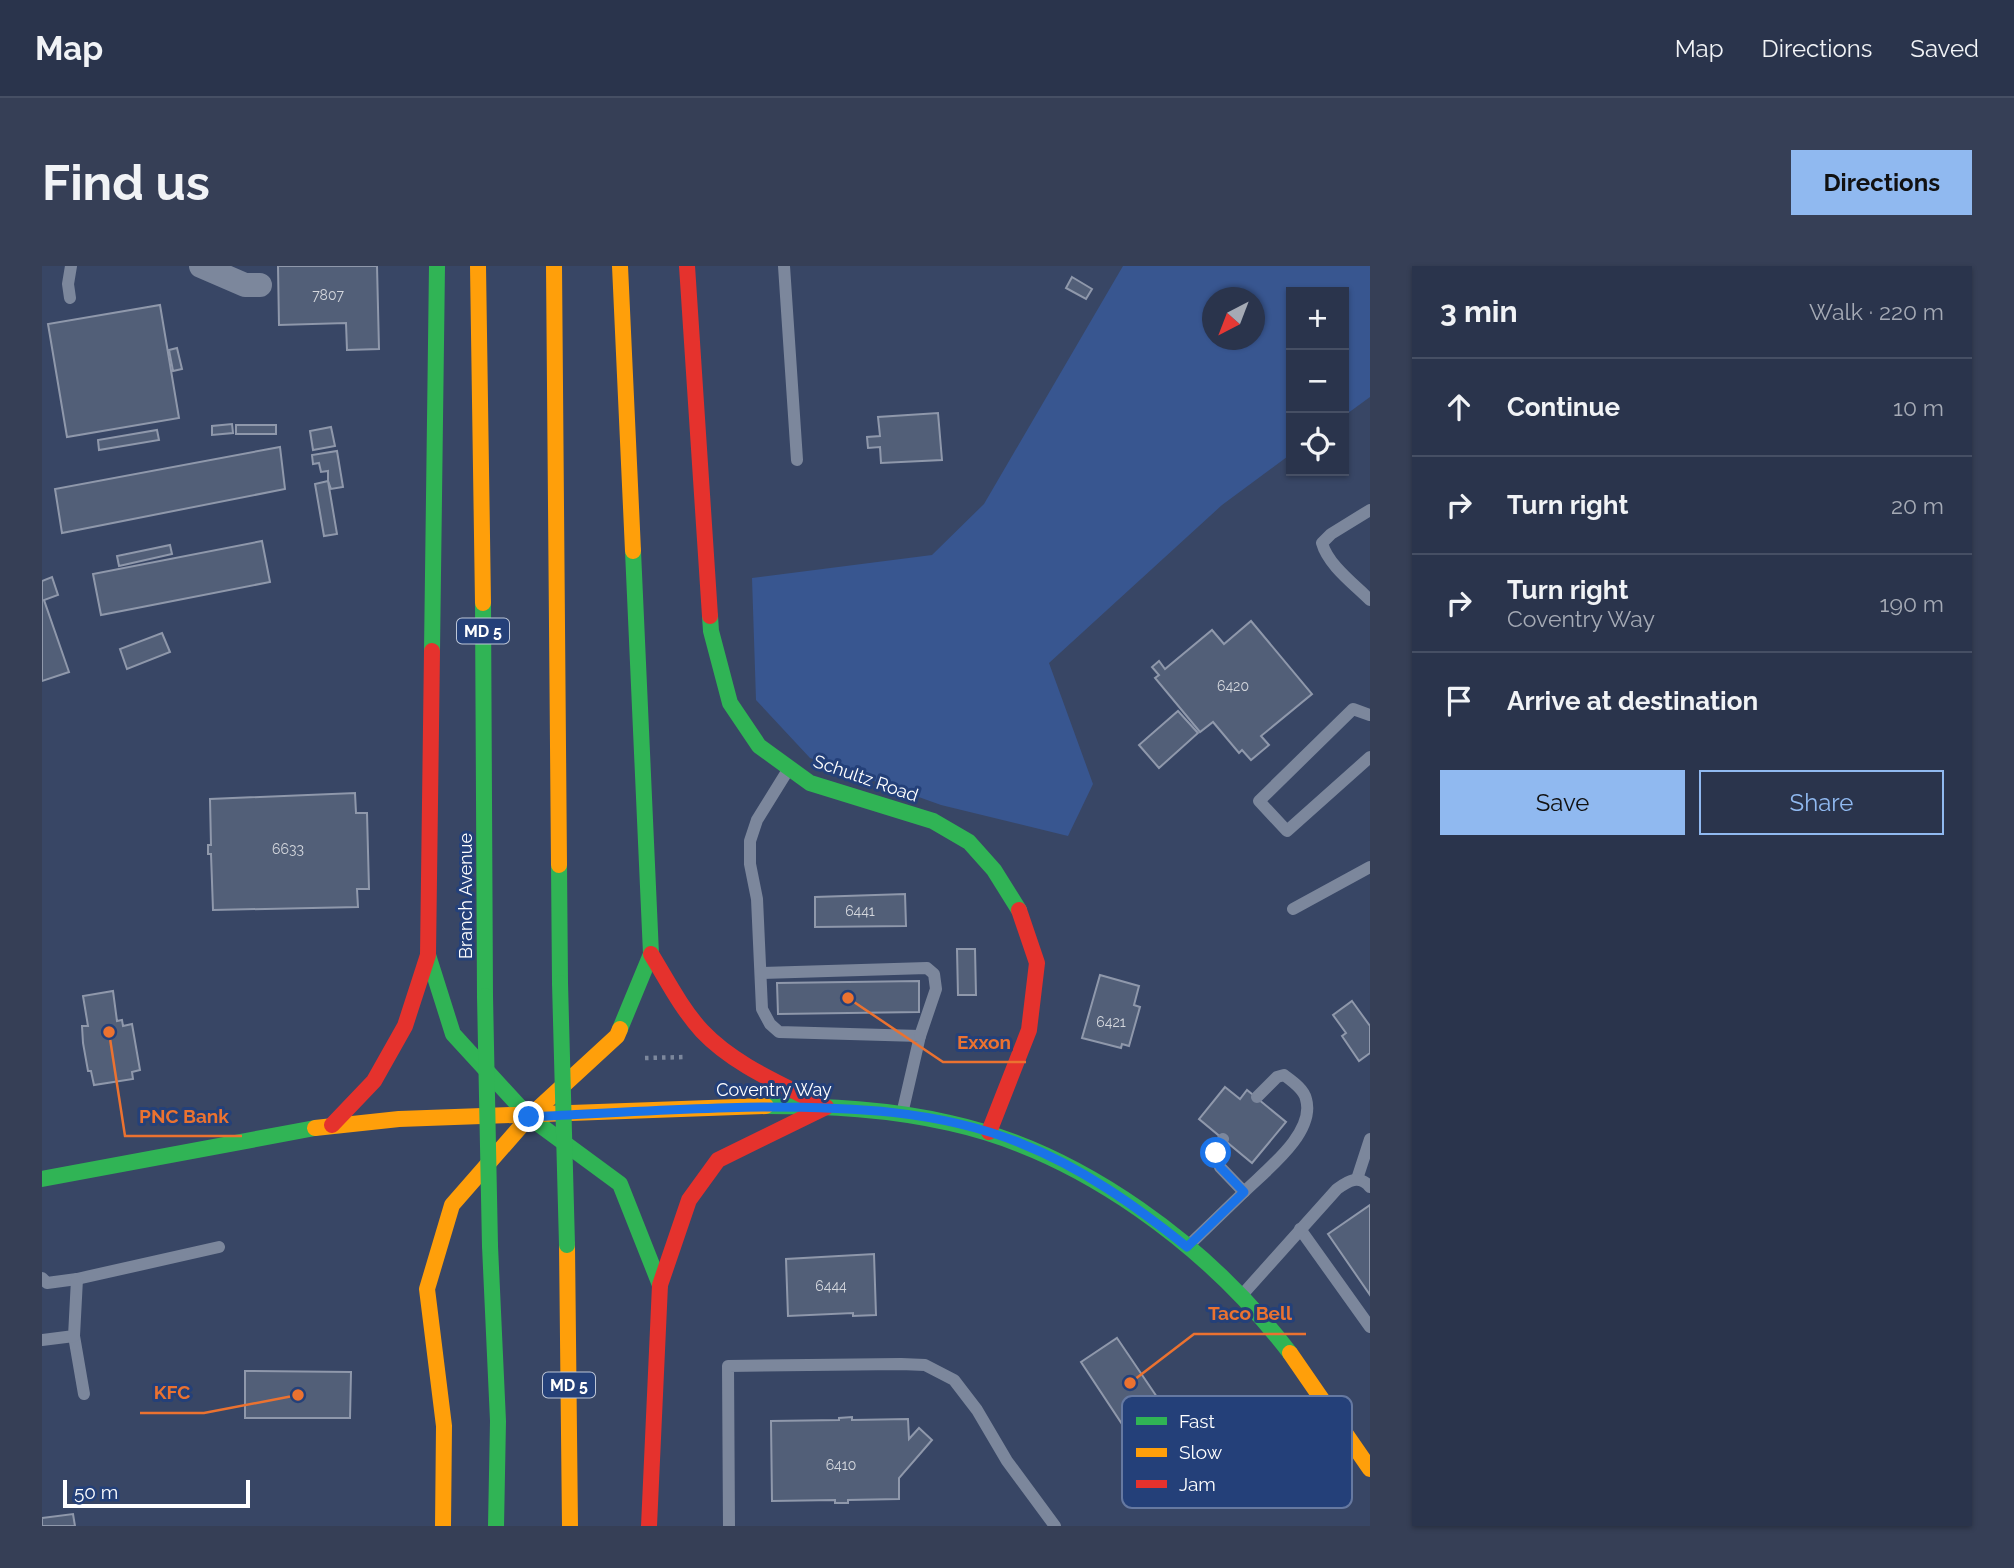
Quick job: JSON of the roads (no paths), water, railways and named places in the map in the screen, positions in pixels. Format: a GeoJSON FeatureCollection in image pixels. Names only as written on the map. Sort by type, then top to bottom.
{"type":"FeatureCollection","features":[{"type":"Feature","properties":{"kind":"main road"},"geometry":{"type":"LineString","coordinates":[[332,1125],[374,1081],[399,1038],[428,955],[437,266]]}},
{"type":"Feature","properties":{"kind":"main road","name":"Branch Avenue"},"geometry":{"type":"LineString","coordinates":[[478,266],[485,996],[490,1246],[498,1429],[496,1526]]}},
{"type":"Feature","properties":{"kind":"main road","name":"MD 5"},"geometry":{"type":"LineString","coordinates":[[554,266],[560,983],[567,1245],[570,1526]]}},
{"type":"Feature","properties":{"kind":"main road"},"geometry":{"type":"LineString","coordinates":[[443,1526],[444,1426],[428,1289],[453,1205],[529,1117],[617,1036],[651,954],[620,266]]}},
{"type":"Feature","properties":{"kind":"main road","name":"Schultz Road"},"geometry":{"type":"LineString","coordinates":[[687,266],[711,631],[730,703],[759,746],[810,783],[933,821],[969,842],[995,870],[1023,915],[1037,963],[1028,1030],[989,1132]]}},
{"type":"Feature","properties":{"kind":"main road"},"geometry":{"type":"LineString","coordinates":[[651,954],[691,1017],[713,1042],[741,1061],[826,1107]]}},
{"type":"Feature","properties":{"kind":"main road"},"geometry":{"type":"LineString","coordinates":[[428,955],[453,1034],[529,1117],[620,1184],[660,1286]]}},
{"type":"Feature","properties":{"kind":"main road"},"geometry":{"type":"LineString","coordinates":[[649,1526],[660,1286],[689,1200],[718,1160],[826,1107]]}},
{"type":"Feature","properties":{"kind":"main road","name":"Coventry Way"},"geometry":{"type":"LineString","coordinates":[[42,1179],[332,1125],[394,1119],[826,1107],[867,1109],[951,1122],[1021,1143],[1076,1170],[1150,1217],[1241,1295],[1319,1396]]}},
{"type":"Feature","properties":{"kind":"main road","name":"Coventry Way"},"geometry":{"type":"LineString","coordinates":[[1352,1443],[1370,1469]]}},
{"type":"Feature","properties":{"kind":"street"},"geometry":{"type":"LineString","coordinates":[[201,266],[245,285],[260,285]]}},
{"type":"Feature","properties":{"kind":"lane"},"geometry":{"type":"LineString","coordinates":[[69,298],[71,266]]}},
{"type":"Feature","properties":{"kind":"lane"},"geometry":{"type":"LineString","coordinates":[[784,266],[797,460]]}},
{"type":"Feature","properties":{"kind":"lane"},"geometry":{"type":"LineString","coordinates":[[1370,510],[1331,534],[1322,543],[1324,551],[1370,600]]}},
{"type":"Feature","properties":{"kind":"lane"},"geometry":{"type":"LineString","coordinates":[[1370,715],[1353,709],[1259,801],[1287,831],[1370,757]]}},
{"type":"Feature","properties":{"kind":"lane"},"geometry":{"type":"LineString","coordinates":[[790,768],[757,820],[750,841],[750,864],[757,899],[762,1009],[770,1024],[779,1032],[920,1036]]}},
{"type":"Feature","properties":{"kind":"lane"},"geometry":{"type":"LineString","coordinates":[[1293,909],[1370,867]]}},
{"type":"Feature","properties":{"kind":"lane"},"geometry":{"type":"LineString","coordinates":[[761,973],[927,968],[934,974],[936,989],[920,1036],[902,1114]]}},
{"type":"Feature","properties":{"kind":"lane"},"geometry":{"type":"LineString","coordinates":[[1187,1247],[1296,1141],[1306,1119],[1306,1099],[1297,1085],[1284,1075],[1277,1077],[1256,1097]]}},
{"type":"Feature","properties":{"kind":"lane"},"geometry":{"type":"LineString","coordinates":[[1223,1139],[1216,1153],[1220,1167],[1244,1192]]}},
{"type":"Feature","properties":{"kind":"lane"},"geometry":{"type":"LineString","coordinates":[[1357,1179],[1370,1139]]}},
{"type":"Feature","properties":{"kind":"lane"},"geometry":{"type":"LineString","coordinates":[[1241,1295],[1337,1189],[1357,1179],[1370,1187]]}},
{"type":"Feature","properties":{"kind":"lane"},"geometry":{"type":"LineString","coordinates":[[1300,1229],[1370,1327]]}},
{"type":"Feature","properties":{"kind":"lane"},"geometry":{"type":"LineString","coordinates":[[42,1278],[47,1283],[77,1279],[219,1247]]}},
{"type":"Feature","properties":{"kind":"lane"},"geometry":{"type":"LineString","coordinates":[[77,1279],[75,1336],[83,1394]]}},
{"type":"Feature","properties":{"kind":"lane"},"geometry":{"type":"LineString","coordinates":[[42,1340],[75,1336]]}},
{"type":"Feature","properties":{"kind":"lane"},"geometry":{"type":"LineString","coordinates":[[729,1526],[728,1366],[901,1364],[925,1365],[954,1380],[977,1410],[1007,1461],[1055,1526]]}},
{"type":"Feature","properties":{"kind":"place","name":"Exxon"},"geometry":{"type":"Point","coordinates":[848,998]}},
{"type":"Feature","properties":{"kind":"place","name":"PNC Bank"},"geometry":{"type":"Point","coordinates":[109,1032]}},
{"type":"Feature","properties":{"kind":"place","name":"Taco Bell"},"geometry":{"type":"Point","coordinates":[1130,1383]}},
{"type":"Feature","properties":{"kind":"place","name":"KFC"},"geometry":{"type":"Point","coordinates":[298,1395]}}]}
